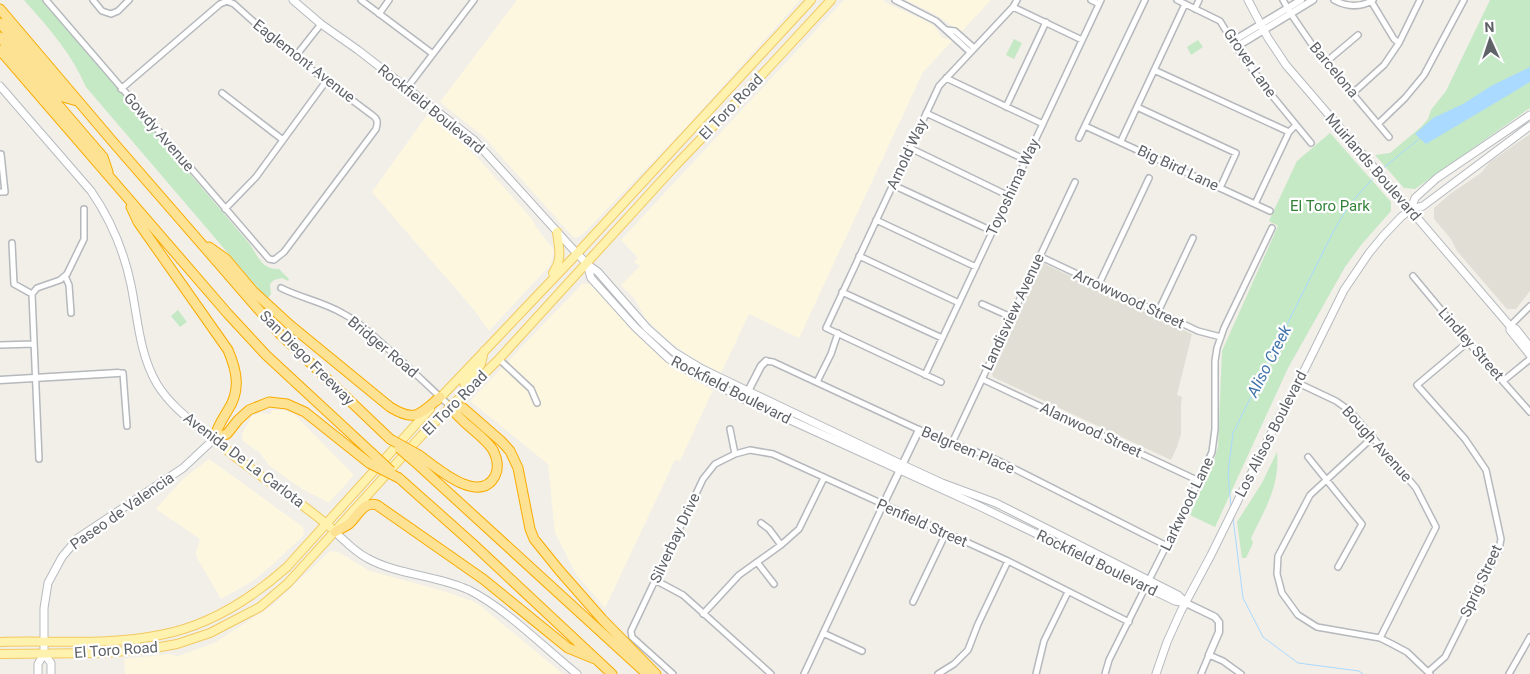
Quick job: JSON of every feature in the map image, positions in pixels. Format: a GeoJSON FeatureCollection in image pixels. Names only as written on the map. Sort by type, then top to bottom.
{"type":"FeatureCollection","features":[{"type":"Feature","properties":{"kind":"highway","name":"San Diego Freeway"},"geometry":{"type":"LineString","coordinates":[[0,9],[77,101],[279,333],[390,440],[417,458]]}},
{"type":"Feature","properties":{"kind":"highway"},"geometry":{"type":"LineString","coordinates":[[0,23],[63,97],[77,101]]}},
{"type":"Feature","properties":{"kind":"highway"},"geometry":{"type":"LineString","coordinates":[[0,37],[103,157],[109,177]]}},
{"type":"Feature","properties":{"kind":"highway","name":"San Diego Freeway"},"geometry":{"type":"LineString","coordinates":[[0,50],[127,198],[266,355],[372,460]]}},
{"type":"Feature","properties":{"kind":"highway"},"geometry":{"type":"LineString","coordinates":[[127,198],[138,222],[228,350],[235,367],[237,379],[234,397],[229,409],[217,427],[214,438]]}},
{"type":"Feature","properties":{"kind":"highway"},"geometry":{"type":"LineString","coordinates":[[198,240],[226,259],[253,291],[390,407],[403,415],[412,416],[424,410],[440,397]]}},
{"type":"Feature","properties":{"kind":"highway"},"geometry":{"type":"LineString","coordinates":[[214,438],[228,434],[238,420],[249,410],[269,402],[287,404],[305,412],[399,478],[472,543],[612,674]]}},
{"type":"Feature","properties":{"kind":"highway"},"geometry":{"type":"LineString","coordinates":[[417,458],[456,481],[475,488],[489,483],[495,477],[498,468],[494,451],[456,416],[450,406]]}},
{"type":"Feature","properties":{"kind":"highway"},"geometry":{"type":"LineString","coordinates":[[450,406],[462,408],[510,451],[518,468],[530,529],[534,539],[558,570],[602,619],[656,674]]}},
{"type":"Feature","properties":{"kind":"highway"},"geometry":{"type":"LineString","coordinates":[[417,458],[647,674]]}},
{"type":"Feature","properties":{"kind":"highway"},"geometry":{"type":"LineString","coordinates":[[335,532],[349,524],[365,506],[377,505],[482,579],[568,648],[595,659]]}},
{"type":"Feature","properties":{"kind":"main road","name":"Rockfield Boulevard"},"geometry":{"type":"LineString","coordinates":[[293,0],[321,24],[463,131],[483,149],[577,254],[598,272],[647,328],[674,352],[702,369],[901,468],[979,506],[1148,583],[1175,601],[1186,603]]}},
{"type":"Feature","properties":{"kind":"main road","name":"El Toro Road"},"geometry":{"type":"LineString","coordinates":[[0,642],[44,640],[99,641],[144,638],[176,631],[210,619],[268,584],[287,567],[440,397],[577,254],[811,0]]}},
{"type":"Feature","properties":{"kind":"main road","name":"El Toro Road"},"geometry":{"type":"LineString","coordinates":[[0,654],[114,652],[177,644],[219,629],[260,607],[288,583],[450,406],[499,359],[831,0]]}},
{"type":"Feature","properties":{"kind":"main road","name":"Muirlands Boulevard"},"geometry":{"type":"LineString","coordinates":[[1248,0],[1262,27],[1286,65],[1411,209],[1442,248],[1530,347]]}},
{"type":"Feature","properties":{"kind":"main road","name":"Avenida De La Carlota"},"geometry":{"type":"LineString","coordinates":[[0,86],[91,191],[103,208],[113,227],[126,264],[147,364],[158,385],[180,412],[214,438],[232,455],[298,502],[369,560],[441,580],[466,589],[489,601],[577,674]]}},
{"type":"Feature","properties":{"kind":"main road","name":"Los Alisos Boulevard"},"geometry":{"type":"LineString","coordinates":[[1411,209],[1415,198],[1437,178],[1530,115]]}},
{"type":"Feature","properties":{"kind":"main road"},"geometry":{"type":"LineString","coordinates":[[704,116],[713,126]]}},
{"type":"Feature","properties":{"kind":"main road","name":"Los Alisos Boulevard"},"geometry":{"type":"LineString","coordinates":[[1156,674],[1167,642],[1186,603],[1333,310],[1353,276],[1383,236],[1401,217],[1411,209],[1423,206],[1530,126]]}},
{"type":"Feature","properties":{"kind":"main road"},"geometry":{"type":"LineString","coordinates":[[547,284],[560,259],[557,232]]}},
{"type":"Feature","properties":{"kind":"main road","name":"Rockfield Boulevard"},"geometry":{"type":"LineString","coordinates":[[587,264],[591,278],[635,327],[669,359],[744,399],[901,468]]}},
{"type":"Feature","properties":{"kind":"main road","name":"Muirlands Boulevard"},"geometry":{"type":"LineString","coordinates":[[1510,326],[1510,330],[1530,357]]}},
{"type":"Feature","properties":{"kind":"main road"},"geometry":{"type":"LineString","coordinates":[[468,390],[464,384],[481,364],[485,350]]}},
{"type":"Feature","properties":{"kind":"main road","name":"Paseo de Valencia"},"geometry":{"type":"LineString","coordinates":[[38,674],[38,664],[44,654],[44,608],[48,584],[54,570],[68,549],[86,533],[183,468],[214,438]]}},
{"type":"Feature","properties":{"kind":"main road","name":"Paseo de Valencia"},"geometry":{"type":"LineString","coordinates":[[44,654],[50,663],[51,673]]}},
{"type":"Feature","properties":{"kind":"street","name":"Gowdy Avenue"},"geometry":{"type":"LineString","coordinates":[[46,0],[265,256],[274,260]]}},
{"type":"Feature","properties":{"kind":"street"},"geometry":{"type":"LineString","coordinates":[[93,0],[102,11],[111,14],[130,0]]}},
{"type":"Feature","properties":{"kind":"street"},"geometry":{"type":"LineString","coordinates":[[362,0],[433,54]]}},
{"type":"Feature","properties":{"kind":"street"},"geometry":{"type":"LineString","coordinates":[[379,14],[389,0]]}},
{"type":"Feature","properties":{"kind":"street"},"geometry":{"type":"LineString","coordinates":[[407,88],[474,0]]}},
{"type":"Feature","properties":{"kind":"street"},"geometry":{"type":"LineString","coordinates":[[895,0],[930,18],[946,30],[955,31],[972,50]]}},
{"type":"Feature","properties":{"kind":"street","name":"Arnold Way"},"geometry":{"type":"LineString","coordinates":[[838,334],[826,328],[939,86],[1013,7],[1017,0]]}},
{"type":"Feature","properties":{"kind":"street"},"geometry":{"type":"LineString","coordinates":[[1091,0],[1100,2]]}},
{"type":"Feature","properties":{"kind":"street"},"geometry":{"type":"LineString","coordinates":[[1080,138],[1145,0]]}},
{"type":"Feature","properties":{"kind":"street","name":"Grover Lane"},"geometry":{"type":"LineString","coordinates":[[1177,0],[1220,21],[1234,44],[1270,93],[1311,143]]}},
{"type":"Feature","properties":{"kind":"street"},"geometry":{"type":"LineString","coordinates":[[1195,9],[1199,0]]}},
{"type":"Feature","properties":{"kind":"street","name":"Barcelona"},"geometry":{"type":"LineString","coordinates":[[1283,0],[1326,62],[1389,137]]}},
{"type":"Feature","properties":{"kind":"street"},"geometry":{"type":"LineString","coordinates":[[1289,11],[1301,0]]}},
{"type":"Feature","properties":{"kind":"street"},"geometry":{"type":"LineString","coordinates":[[1234,44],[1289,11],[1313,0]]}},
{"type":"Feature","properties":{"kind":"street"},"geometry":{"type":"LineString","coordinates":[[1334,0],[1341,4],[1353,6],[1366,4],[1372,0],[1394,39],[1399,43]]}},
{"type":"Feature","properties":{"kind":"street"},"geometry":{"type":"LineString","coordinates":[[1353,93],[1384,64],[1399,43],[1420,0]]}},
{"type":"Feature","properties":{"kind":"street"},"geometry":{"type":"LineString","coordinates":[[1378,124],[1405,98],[1424,75],[1464,0]]}},
{"type":"Feature","properties":{"kind":"street"},"geometry":{"type":"LineString","coordinates":[[121,89],[220,4],[227,1]]}},
{"type":"Feature","properties":{"kind":"street","name":"Eaglemont Avenue"},"geometry":{"type":"LineString","coordinates":[[227,1],[234,4],[295,57],[376,118],[378,123],[376,129],[290,244],[280,257],[274,260]]}},
{"type":"Feature","properties":{"kind":"street","name":"Toyoshima Way"},"geometry":{"type":"LineString","coordinates":[[925,374],[1100,2]]}},
{"type":"Feature","properties":{"kind":"street"},"geometry":{"type":"LineString","coordinates":[[1121,141],[1185,4]]}},
{"type":"Feature","properties":{"kind":"street"},"geometry":{"type":"LineString","coordinates":[[1013,7],[1082,40]]}},
{"type":"Feature","properties":{"kind":"street"},"geometry":{"type":"LineString","coordinates":[[1006,107],[1046,22]]}},
{"type":"Feature","properties":{"kind":"street"},"geometry":{"type":"LineString","coordinates":[[295,57],[321,24]]}},
{"type":"Feature","properties":{"kind":"street"},"geometry":{"type":"LineString","coordinates":[[1326,62],[1358,35]]}},
{"type":"Feature","properties":{"kind":"street"},"geometry":{"type":"LineString","coordinates":[[1154,70],[1289,132]]}},
{"type":"Feature","properties":{"kind":"street"},"geometry":{"type":"LineString","coordinates":[[946,78],[1043,124]]}},
{"type":"Feature","properties":{"kind":"street"},"geometry":{"type":"LineString","coordinates":[[225,209],[252,182],[327,80]]}},
{"type":"Feature","properties":{"kind":"street"},"geometry":{"type":"LineString","coordinates":[[222,93],[283,140]]}},
{"type":"Feature","properties":{"kind":"street"},"geometry":{"type":"LineString","coordinates":[[1137,107],[1236,152],[1220,188]]}},
{"type":"Feature","properties":{"kind":"street"},"geometry":{"type":"LineString","coordinates":[[926,113],[1026,160]]}},
{"type":"Feature","properties":{"kind":"street"},"geometry":{"type":"LineString","coordinates":[[1255,204],[1289,132],[1296,125]]}},
{"type":"Feature","properties":{"kind":"street","name":"Big Bird Lane"},"geometry":{"type":"LineString","coordinates":[[1085,126],[1270,211]]}},
{"type":"Feature","properties":{"kind":"street"},"geometry":{"type":"LineString","coordinates":[[910,148],[1009,196]]}},
{"type":"Feature","properties":{"kind":"street"},"geometry":{"type":"LineString","coordinates":[[0,192],[4,192],[1,154]]}},
{"type":"Feature","properties":{"kind":"street"},"geometry":{"type":"LineString","coordinates":[[1099,284],[1149,178]]}},
{"type":"Feature","properties":{"kind":"street","name":"Landisview Avenue"},"geometry":{"type":"LineString","coordinates":[[952,443],[1075,182]]}},
{"type":"Feature","properties":{"kind":"street"},"geometry":{"type":"LineString","coordinates":[[892,185],[992,231]]}},
{"type":"Feature","properties":{"kind":"street"},"geometry":{"type":"LineString","coordinates":[[40,458],[32,294],[37,288],[60,280],[64,276],[84,239],[84,209]]}},
{"type":"Feature","properties":{"kind":"street"},"geometry":{"type":"LineString","coordinates":[[876,220],[976,267]]}},
{"type":"Feature","properties":{"kind":"street","name":"Larkwood Lane"},"geometry":{"type":"LineString","coordinates":[[1105,674],[1109,660],[1208,462],[1214,444],[1215,355],[1221,337],[1272,228]]}},
{"type":"Feature","properties":{"kind":"street"},"geometry":{"type":"LineString","coordinates":[[1158,312],[1193,238]]}},
{"type":"Feature","properties":{"kind":"street"},"geometry":{"type":"LineString","coordinates":[[12,243],[14,284],[32,294]]}},
{"type":"Feature","properties":{"kind":"street"},"geometry":{"type":"LineString","coordinates":[[859,256],[959,302]]}},
{"type":"Feature","properties":{"kind":"street","name":"Arrowwood Street"},"geometry":{"type":"LineString","coordinates":[[1039,256],[1198,331],[1221,337]]}},
{"type":"Feature","properties":{"kind":"street"},"geometry":{"type":"LineString","coordinates":[[64,276],[69,285],[71,313]]}},
{"type":"Feature","properties":{"kind":"street","name":"Lindley Street"},"geometry":{"type":"LineString","coordinates":[[1412,276],[1530,412]]}},
{"type":"Feature","properties":{"kind":"street","name":"Bridger Road"},"geometry":{"type":"LineString","coordinates":[[281,288],[299,297],[334,308],[352,319],[450,406]]}},
{"type":"Feature","properties":{"kind":"street"},"geometry":{"type":"LineString","coordinates":[[842,292],[942,338]]}},
{"type":"Feature","properties":{"kind":"street"},"geometry":{"type":"LineString","coordinates":[[982,304],[1011,317]]}},
{"type":"Feature","properties":{"kind":"street"},"geometry":{"type":"LineString","coordinates":[[1510,326],[1530,306]]}},
{"type":"Feature","properties":{"kind":"street"},"geometry":{"type":"LineString","coordinates":[[817,382],[831,354],[838,334],[941,382]]}},
{"type":"Feature","properties":{"kind":"street","name":"Sprig Street"},"geometry":{"type":"LineString","coordinates":[[1429,673],[1445,657],[1499,549],[1501,539],[1486,470],[1465,439],[1417,385],[1468,342]]}},
{"type":"Feature","properties":{"kind":"street"},"geometry":{"type":"LineString","coordinates":[[0,345],[34,344]]}},
{"type":"Feature","properties":{"kind":"street"},"geometry":{"type":"LineString","coordinates":[[1504,381],[1530,357]]}},
{"type":"Feature","properties":{"kind":"street"},"geometry":{"type":"LineString","coordinates":[[499,359],[531,389],[537,403]]}},
{"type":"Feature","properties":{"kind":"street"},"geometry":{"type":"LineString","coordinates":[[744,399],[760,366],[766,361]]}},
{"type":"Feature","properties":{"kind":"street","name":"Belgreen Place"},"geometry":{"type":"LineString","coordinates":[[766,361],[774,362],[919,430],[999,461],[1167,546]]}},
{"type":"Feature","properties":{"kind":"street"},"geometry":{"type":"LineString","coordinates":[[0,380],[123,373],[127,426]]}},
{"type":"Feature","properties":{"kind":"street","name":"Alanwood Street"},"geometry":{"type":"LineString","coordinates":[[982,379],[1200,481]]}},
{"type":"Feature","properties":{"kind":"street","name":"Bough Avenue"},"geometry":{"type":"LineString","coordinates":[[1298,383],[1343,406],[1373,437],[1416,488],[1436,527],[1380,638]]}},
{"type":"Feature","properties":{"kind":"street"},"geometry":{"type":"LineString","coordinates":[[730,429],[735,454]]}},
{"type":"Feature","properties":{"kind":"street"},"geometry":{"type":"LineString","coordinates":[[804,674],[919,430]]}},
{"type":"Feature","properties":{"kind":"street"},"geometry":{"type":"LineString","coordinates":[[1373,437],[1310,495],[1278,556],[1277,574],[1282,593],[1298,615],[1317,627],[1380,638],[1407,652],[1429,673]]}},
{"type":"Feature","properties":{"kind":"street","name":"Penfield Street"},"geometry":{"type":"LineString","coordinates":[[735,454],[750,450],[773,454],[1008,562],[1129,622]]}},
{"type":"Feature","properties":{"kind":"street","name":"Silverbay Drive"},"geometry":{"type":"LineString","coordinates":[[673,674],[631,634],[632,628],[703,479],[716,464],[735,454]]}},
{"type":"Feature","properties":{"kind":"street"},"geometry":{"type":"LineString","coordinates":[[1308,457],[1362,524],[1338,567]]}},
{"type":"Feature","properties":{"kind":"street"},"geometry":{"type":"LineString","coordinates":[[703,614],[740,575],[793,536],[802,525],[824,478]]}},
{"type":"Feature","properties":{"kind":"street"},"geometry":{"type":"LineString","coordinates":[[761,522],[781,545]]}},
{"type":"Feature","properties":{"kind":"street"},"geometry":{"type":"LineString","coordinates":[[913,602],[946,533]]}},
{"type":"Feature","properties":{"kind":"street"},"geometry":{"type":"LineString","coordinates":[[757,562],[774,584]]}},
{"type":"Feature","properties":{"kind":"street"},"geometry":{"type":"LineString","coordinates":[[938,674],[954,664],[968,650],[978,624],[1008,562]]}},
{"type":"Feature","properties":{"kind":"street"},"geometry":{"type":"LineString","coordinates":[[655,580],[679,592],[771,674]]}},
{"type":"Feature","properties":{"kind":"street"},"geometry":{"type":"LineString","coordinates":[[1036,674],[1044,641],[1068,592]]}},
{"type":"Feature","properties":{"kind":"street","name":"Rockfield Boulevard"},"geometry":{"type":"LineString","coordinates":[[1186,603],[1215,617],[1219,622],[1219,632],[1209,655]]}},
{"type":"Feature","properties":{"kind":"street"},"geometry":{"type":"LineString","coordinates":[[823,633],[862,651]]}},
{"type":"Feature","properties":{"kind":"street"},"geometry":{"type":"LineString","coordinates":[[1509,674],[1530,637]]}},
{"type":"Feature","properties":{"kind":"street"},"geometry":{"type":"LineString","coordinates":[[1201,674],[1209,655],[1224,661],[1242,674]]}},
{"type":"Feature","properties":{"kind":"shaded area"},"geometry":{"type":"Polygon","coordinates":[[[517,0],[800,0],[689,124],[583,234],[576,238],[573,237],[484,137],[440,102],[517,0]]]}},
{"type":"Feature","properties":{"kind":"shaded area"},"geometry":{"type":"Polygon","coordinates":[[[844,0],[883,0],[928,22],[935,27],[942,38],[953,40],[923,72],[799,338],[749,314],[721,373],[688,355],[668,340],[645,318],[635,299],[621,285],[640,266],[634,262],[638,258],[621,240],[844,0]]]}},
{"type":"Feature","properties":{"kind":"shaded area"},"geometry":{"type":"Polygon","coordinates":[[[906,0],[991,0],[961,32],[935,14],[906,0]]]}},
{"type":"Feature","properties":{"kind":"shaded area"},"geometry":{"type":"Polygon","coordinates":[[[427,115],[455,136],[476,156],[532,219],[554,250],[551,264],[489,331],[475,311],[372,192],[427,115]]]}},
{"type":"Feature","properties":{"kind":"shaded area"},"geometry":{"type":"Polygon","coordinates":[[[1530,134],[1530,291],[1516,309],[1507,309],[1457,251],[1451,239],[1434,219],[1434,208],[1450,194],[1481,173],[1490,162],[1530,134]]]}},
{"type":"Feature","properties":{"kind":"shaded area"},"geometry":{"type":"Polygon","coordinates":[[[1043,263],[1192,334],[1177,395],[1182,397],[1181,434],[1171,460],[993,377],[992,374],[1043,263]]]}},
{"type":"Feature","properties":{"kind":"shaded area"},"geometry":{"type":"Polygon","coordinates":[[[582,284],[590,284],[648,346],[665,361],[713,390],[680,461],[675,460],[605,608],[576,574],[555,533],[548,464],[470,401],[582,284]]]}},
{"type":"Feature","properties":{"kind":"shaded area"},"geometry":{"type":"Polygon","coordinates":[[[272,410],[283,410],[294,414],[354,475],[329,503],[289,480],[269,465],[260,453],[243,441],[242,434],[252,416],[260,413],[271,414],[272,410]]]}},
{"type":"Feature","properties":{"kind":"shaded area"},"geometry":{"type":"Polygon","coordinates":[[[209,459],[303,527],[304,535],[253,581],[221,599],[197,558],[196,553],[200,539],[156,509],[183,479],[209,459]]]}},
{"type":"Feature","properties":{"kind":"shaded area"},"geometry":{"type":"Polygon","coordinates":[[[330,551],[338,552],[370,571],[447,592],[477,603],[563,674],[125,674],[124,659],[169,654],[178,656],[214,643],[273,605],[330,551]]]}},
{"type":"Feature","properties":{"kind":"green space"},"geometry":{"type":"Polygon","coordinates":[[[24,0],[42,0],[248,242],[260,261],[268,267],[279,269],[289,279],[288,281],[282,278],[274,280],[270,284],[271,294],[268,298],[263,294],[86,87],[67,52],[24,0]]]}},
{"type":"Feature","properties":{"kind":"green space"},"geometry":{"type":"Polygon","coordinates":[[[1490,0],[1530,0],[1530,108],[1415,189],[1404,188],[1375,155],[1390,153],[1428,119],[1431,110],[1446,91],[1490,0]]]}},
{"type":"Feature","properties":{"kind":"green space"},"geometry":{"type":"Polygon","coordinates":[[[1014,39],[1022,43],[1014,59],[1006,55],[1014,39]]]}},
{"type":"Feature","properties":{"kind":"green space"},"geometry":{"type":"Polygon","coordinates":[[[1198,40],[1203,47],[1191,55],[1187,47],[1198,40]]]}},
{"type":"Feature","properties":{"kind":"green space","name":"El Toro Park"},"geometry":{"type":"Polygon","coordinates":[[[1330,133],[1391,202],[1391,211],[1361,245],[1345,267],[1288,368],[1215,527],[1190,515],[1218,447],[1222,351],[1278,226],[1269,221],[1297,161],[1330,133]]]}},
{"type":"Feature","properties":{"kind":"green space"},"geometry":{"type":"Polygon","coordinates":[[[178,310],[187,322],[180,327],[171,316],[178,310]]]}},
{"type":"Feature","properties":{"kind":"green space"},"geometry":{"type":"Polygon","coordinates":[[[1277,452],[1274,487],[1251,538],[1253,543],[1246,558],[1242,558],[1237,522],[1262,483],[1277,452]]]}},
{"type":"Feature","properties":{"kind":"water"},"geometry":{"type":"Polygon","coordinates":[[[1530,67],[1530,82],[1426,144],[1415,134],[1433,118],[1463,104],[1491,86],[1530,67]]]}},
{"type":"Feature","properties":{"kind":"waterway","name":"Aliso Creek"},"geometry":{"type":"LineString","coordinates":[[1381,170],[1420,138]]}},
{"type":"Feature","properties":{"kind":"waterway","name":"Aliso Creek"},"geometry":{"type":"LineString","coordinates":[[1231,507],[1228,473],[1233,433],[1333,232],[1349,205],[1376,175]]}},
{"type":"Feature","properties":{"kind":"waterway","name":"Aliso Creek"},"geometry":{"type":"LineString","coordinates":[[1233,518],[1243,598],[1263,637],[1298,663],[1359,671],[1363,674]]}}]}
